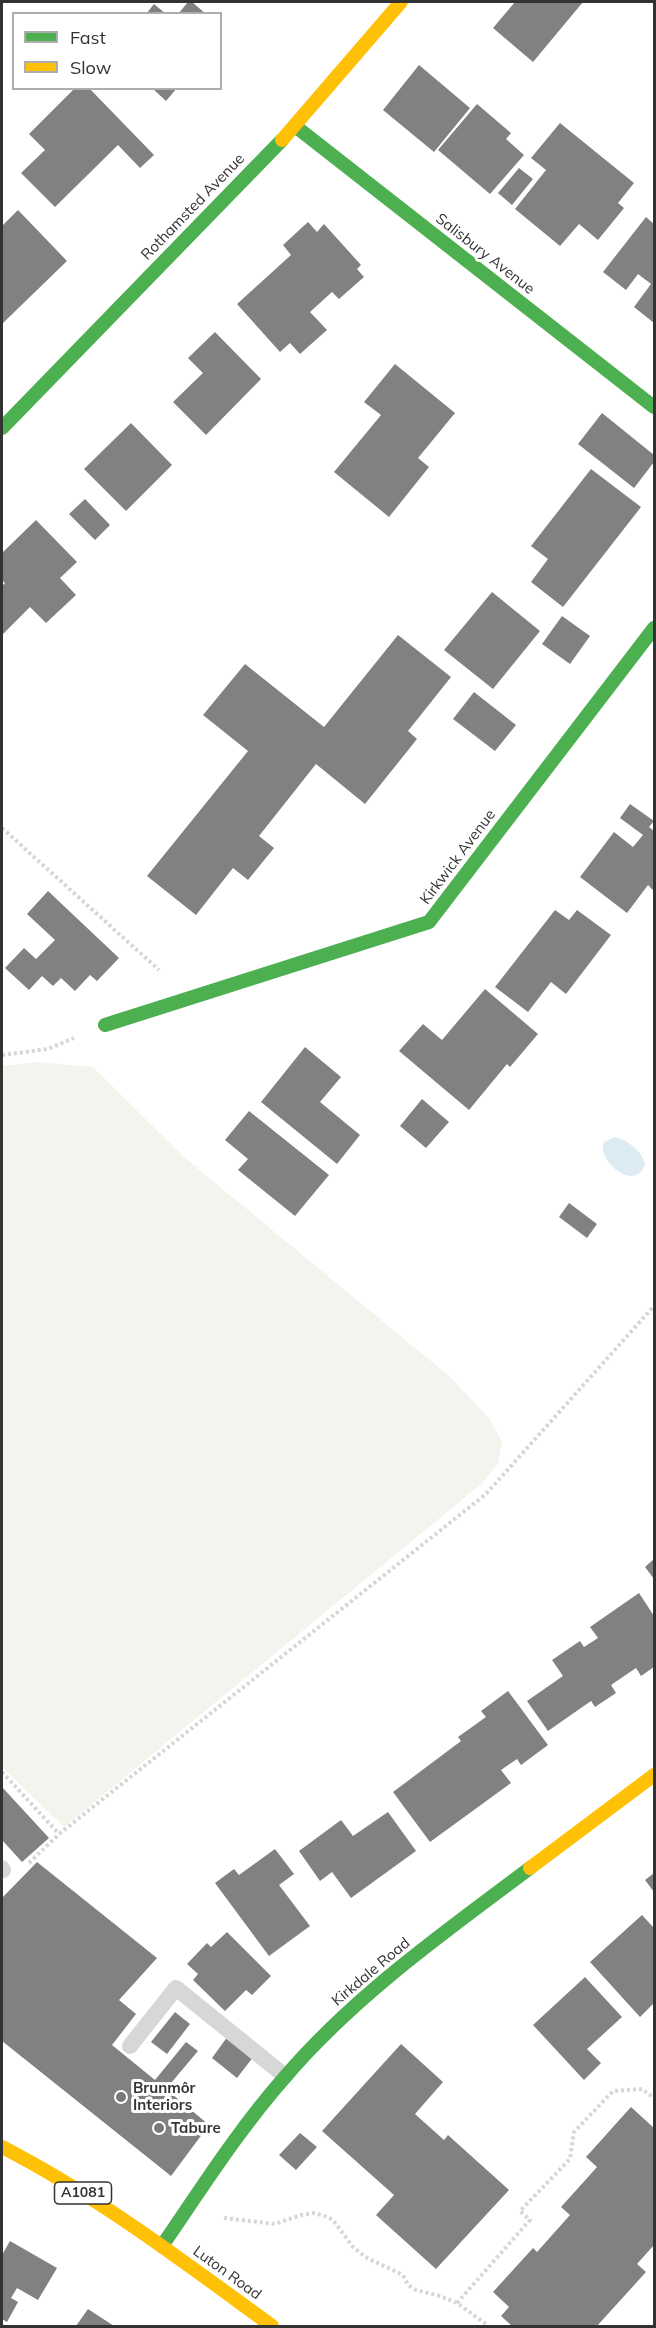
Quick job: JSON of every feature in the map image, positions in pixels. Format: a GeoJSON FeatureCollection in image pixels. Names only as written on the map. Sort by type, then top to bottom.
{"type":"FeatureCollection","features":[{"type":"Feature","properties":{"kind":"street","name":"Rothamsted Avenue"},"geometry":{"type":"LineString","coordinates":[[2,428],[295,126],[401,2]]}},
{"type":"Feature","properties":{"kind":"street","name":"Salisbury Avenue"},"geometry":{"type":"LineString","coordinates":[[295,126],[654,407]]}},
{"type":"Feature","properties":{"kind":"street","name":"Kirkwick Avenue"},"geometry":{"type":"LineString","coordinates":[[105,1025],[429,922],[654,628]]}},
{"type":"Feature","properties":{"kind":"street","name":"Kirkdale Road"},"geometry":{"type":"LineString","coordinates":[[162,2246],[226,2152],[285,2076],[353,2007],[428,1945],[654,1775]]}},
{"type":"Feature","properties":{"kind":"street","name":"A1081"},"geometry":{"type":"LineString","coordinates":[[2,2147],[48,2170],[162,2246]]}},
{"type":"Feature","properties":{"kind":"street","name":"Luton Road"},"geometry":{"type":"LineString","coordinates":[[162,2246],[272,2326]]}},
{"type":"Feature","properties":{"kind":"lane"},"geometry":{"type":"LineString","coordinates":[[130,2046],[176,1988],[285,2076]]}},
{"type":"Feature","properties":{"kind":"path"},"geometry":{"type":"LineString","coordinates":[[2,828],[191,999]]}},
{"type":"Feature","properties":{"kind":"path"},"geometry":{"type":"LineString","coordinates":[[2,1055],[48,1049],[105,1025]]}},
{"type":"Feature","properties":{"kind":"path"},"geometry":{"type":"LineString","coordinates":[[26,1866],[59,1834],[486,1494],[654,1306]]}},
{"type":"Feature","properties":{"kind":"path"},"geometry":{"type":"LineString","coordinates":[[2,1772],[59,1834]]}},
{"type":"Feature","properties":{"kind":"path"},"geometry":{"type":"LineString","coordinates":[[458,2302],[530,2220],[520,2211],[570,2159],[574,2132],[613,2091],[642,2089],[654,2098]]}},
{"type":"Feature","properties":{"kind":"path"},"geometry":{"type":"LineString","coordinates":[[185,2212],[275,2224],[301,2215],[314,2213],[326,2216],[333,2220],[353,2247],[368,2258],[403,2275],[408,2285],[416,2290],[458,2302],[489,2326]]}},
{"type":"Feature","properties":{"kind":"shaded area"},"geometry":{"type":"Polygon","coordinates":[[[36,1062],[93,1067],[185,1158],[449,1376],[490,1419],[502,1442],[498,1464],[480,1485],[64,1827],[2,1767],[2,1066],[36,1062]]]}},
{"type":"Feature","properties":{"kind":"shaded area"},"geometry":{"type":"Polygon","coordinates":[[[615,1137],[630,1144],[638,1151],[645,1165],[640,1173],[633,1176],[626,1175],[618,1171],[606,1158],[603,1150],[604,1142],[615,1137]]]}},
{"type":"Feature","properties":{"kind":"building"},"geometry":{"type":"Polygon","coordinates":[[[188,2],[192,2],[204,12],[180,12],[188,2]]]}},
{"type":"Feature","properties":{"kind":"building"},"geometry":{"type":"Polygon","coordinates":[[[515,2],[583,2],[533,62],[493,28],[515,2]]]}},
{"type":"Feature","properties":{"kind":"building"},"geometry":{"type":"Polygon","coordinates":[[[154,4],[164,12],[148,12],[154,4]]]}},
{"type":"Feature","properties":{"kind":"building"},"geometry":{"type":"Polygon","coordinates":[[[419,65],[470,108],[434,152],[383,110],[419,65]]]}},
{"type":"Feature","properties":{"kind":"building"},"geometry":{"type":"Polygon","coordinates":[[[73,90],[91,90],[154,155],[140,168],[118,145],[55,207],[21,173],[45,150],[29,134],[73,90]]]}},
{"type":"Feature","properties":{"kind":"building"},"geometry":{"type":"Polygon","coordinates":[[[154,90],[175,90],[166,101],[154,90]]]}},
{"type":"Feature","properties":{"kind":"building"},"geometry":{"type":"Polygon","coordinates":[[[477,104],[511,133],[506,139],[524,155],[490,194],[438,150],[477,104]]]}},
{"type":"Feature","properties":{"kind":"building"},"geometry":{"type":"Polygon","coordinates":[[[560,123],[634,183],[618,203],[624,208],[598,240],[579,224],[560,246],[515,209],[546,170],[531,158],[560,123]]]}},
{"type":"Feature","properties":{"kind":"building"},"geometry":{"type":"Polygon","coordinates":[[[519,168],[533,179],[512,205],[498,193],[519,168]]]}},
{"type":"Feature","properties":{"kind":"building"},"geometry":{"type":"Polygon","coordinates":[[[18,210],[67,261],[3,323],[2,226],[18,210]]]}},
{"type":"Feature","properties":{"kind":"building"},"geometry":{"type":"Polygon","coordinates":[[[646,217],[654,224],[654,323],[634,307],[651,284],[638,274],[626,290],[603,272],[646,217]]]}},
{"type":"Feature","properties":{"kind":"building"},"geometry":{"type":"Polygon","coordinates":[[[308,222],[317,232],[324,224],[361,265],[357,269],[364,277],[339,299],[332,292],[310,312],[327,330],[300,354],[290,343],[280,352],[237,304],[291,255],[283,245],[308,222]]]}},
{"type":"Feature","properties":{"kind":"building"},"geometry":{"type":"Polygon","coordinates":[[[215,332],[261,379],[206,435],[173,402],[203,373],[188,358],[215,332]]]}},
{"type":"Feature","properties":{"kind":"building"},"geometry":{"type":"Polygon","coordinates":[[[395,364],[455,413],[418,458],[429,467],[389,517],[334,472],[381,415],[364,402],[395,364]]]}},
{"type":"Feature","properties":{"kind":"building"},"geometry":{"type":"Polygon","coordinates":[[[602,413],[654,455],[654,462],[634,488],[578,444],[602,413]]]}},
{"type":"Feature","properties":{"kind":"building"},"geometry":{"type":"Polygon","coordinates":[[[131,423],[172,465],[126,511],[84,469],[131,423]]]}},
{"type":"Feature","properties":{"kind":"building"},"geometry":{"type":"Polygon","coordinates":[[[591,469],[641,507],[563,607],[531,582],[548,559],[531,546],[591,469]]]}},
{"type":"Feature","properties":{"kind":"building"},"geometry":{"type":"Polygon","coordinates":[[[85,499],[110,525],[95,540],[69,514],[85,499]]]}},
{"type":"Feature","properties":{"kind":"building"},"geometry":{"type":"Polygon","coordinates":[[[36,520],[77,562],[60,578],[76,595],[46,623],[30,607],[3,634],[2,586],[5,583],[2,580],[2,553],[36,520]]]}},
{"type":"Feature","properties":{"kind":"building"},"geometry":{"type":"Polygon","coordinates":[[[492,592],[540,631],[493,689],[444,650],[492,592]]]}},
{"type":"Feature","properties":{"kind":"building"},"geometry":{"type":"Polygon","coordinates":[[[562,616],[590,636],[570,664],[542,644],[562,616]]]}},
{"type":"Feature","properties":{"kind":"building"},"geometry":{"type":"Polygon","coordinates":[[[398,635],[451,677],[408,731],[417,739],[365,804],[316,764],[259,836],[274,848],[248,880],[233,868],[196,915],[147,876],[248,751],[203,715],[245,664],[324,727],[398,635]]]}},
{"type":"Feature","properties":{"kind":"building"},"geometry":{"type":"Polygon","coordinates":[[[474,692],[516,725],[495,751],[453,719],[474,692]]]}},
{"type":"Feature","properties":{"kind":"building"},"geometry":{"type":"Polygon","coordinates":[[[630,804],[654,821],[649,827],[654,831],[654,891],[648,885],[627,913],[580,877],[614,832],[633,847],[643,835],[620,818],[630,804]]]}},
{"type":"Feature","properties":{"kind":"building"},"geometry":{"type":"Polygon","coordinates":[[[48,891],[119,958],[97,981],[90,975],[75,991],[61,978],[53,986],[42,976],[29,990],[5,968],[24,948],[36,959],[55,940],[27,914],[48,891]]]}},
{"type":"Feature","properties":{"kind":"building"},"geometry":{"type":"Polygon","coordinates":[[[555,910],[569,920],[577,910],[611,935],[566,994],[551,982],[528,1012],[495,987],[555,910]]]}},
{"type":"Feature","properties":{"kind":"building"},"geometry":{"type":"Polygon","coordinates":[[[485,989],[538,1034],[510,1067],[507,1064],[469,1110],[399,1051],[423,1024],[442,1040],[485,989]]]}},
{"type":"Feature","properties":{"kind":"building"},"geometry":{"type":"Polygon","coordinates":[[[305,1047],[341,1077],[320,1102],[360,1135],[337,1164],[261,1102],[305,1047]]]}},
{"type":"Feature","properties":{"kind":"building"},"geometry":{"type":"Polygon","coordinates":[[[422,1099],[449,1122],[426,1148],[400,1126],[422,1099]]]}},
{"type":"Feature","properties":{"kind":"building"},"geometry":{"type":"Polygon","coordinates":[[[249,1111],[329,1175],[295,1216],[238,1170],[248,1159],[225,1140],[249,1111]]]}},
{"type":"Feature","properties":{"kind":"building"},"geometry":{"type":"Polygon","coordinates":[[[569,1203],[597,1224],[587,1238],[559,1217],[569,1203]]]}},
{"type":"Feature","properties":{"kind":"building"},"geometry":{"type":"Polygon","coordinates":[[[654,1559],[654,1579],[645,1567],[654,1559]]]}},
{"type":"Feature","properties":{"kind":"building"},"geometry":{"type":"Polygon","coordinates":[[[639,1593],[654,1616],[654,1667],[641,1676],[636,1668],[611,1685],[616,1693],[595,1707],[591,1701],[548,1731],[527,1701],[563,1676],[552,1660],[580,1641],[584,1647],[598,1638],[590,1627],[639,1593]]]}},
{"type":"Feature","properties":{"kind":"building"},"geometry":{"type":"Polygon","coordinates":[[[508,1691],[548,1745],[521,1765],[517,1759],[501,1770],[511,1783],[430,1842],[393,1792],[461,1741],[458,1737],[486,1717],[481,1711],[508,1691]]]}},
{"type":"Feature","properties":{"kind":"building"},"geometry":{"type":"Polygon","coordinates":[[[2,1787],[49,1838],[22,1862],[2,1840],[2,1787]]]}},
{"type":"Feature","properties":{"kind":"building"},"geometry":{"type":"Polygon","coordinates":[[[388,1812],[416,1851],[351,1898],[332,1872],[320,1881],[299,1851],[341,1820],[353,1836],[388,1812]]]}},
{"type":"Feature","properties":{"kind":"building"},"geometry":{"type":"Polygon","coordinates":[[[275,1849],[294,1874],[279,1885],[310,1926],[269,1956],[215,1883],[234,1869],[239,1875],[275,1849]]]}},
{"type":"Feature","properties":{"kind":"building"},"geometry":{"type":"Polygon","coordinates":[[[37,1862],[157,1958],[119,2000],[136,2014],[112,2045],[155,2080],[186,2042],[198,2051],[166,2089],[209,2125],[171,2176],[2,2041],[2,1898],[37,1862]]]}},
{"type":"Feature","properties":{"kind":"building"},"geometry":{"type":"Polygon","coordinates":[[[654,1873],[654,1892],[645,1880],[654,1873]]]}},
{"type":"Feature","properties":{"kind":"building"},"geometry":{"type":"Polygon","coordinates":[[[642,1915],[654,1928],[654,2003],[640,2017],[590,1962],[642,1915]]]}},
{"type":"Feature","properties":{"kind":"building"},"geometry":{"type":"Polygon","coordinates":[[[227,1932],[271,1976],[252,1995],[246,1990],[225,2011],[193,1980],[198,1974],[187,1964],[207,1943],[211,1947],[227,1932]]]}},
{"type":"Feature","properties":{"kind":"building"},"geometry":{"type":"Polygon","coordinates":[[[585,1977],[622,2017],[587,2049],[601,2063],[584,2080],[533,2025],[585,1977]]]}},
{"type":"Feature","properties":{"kind":"building"},"geometry":{"type":"Polygon","coordinates":[[[175,2012],[190,2024],[167,2054],[151,2042],[175,2012]]]}},
{"type":"Feature","properties":{"kind":"building"},"geometry":{"type":"Polygon","coordinates":[[[228,2036],[254,2056],[237,2078],[212,2058],[228,2036]]]}},
{"type":"Feature","properties":{"kind":"building"},"geometry":{"type":"Polygon","coordinates":[[[401,2044],[443,2082],[415,2114],[444,2140],[448,2135],[509,2190],[436,2269],[376,2215],[394,2195],[322,2131],[401,2044]]]}},
{"type":"Feature","properties":{"kind":"building"},"geometry":{"type":"Polygon","coordinates":[[[631,2107],[654,2128],[654,2245],[637,2264],[646,2272],[597,2326],[512,2326],[501,2316],[509,2307],[493,2292],[533,2248],[537,2252],[570,2215],[561,2207],[597,2167],[586,2157],[631,2107]]]}},
{"type":"Feature","properties":{"kind":"building"},"geometry":{"type":"Polygon","coordinates":[[[300,2133],[317,2147],[296,2170],[279,2155],[300,2133]]]}},
{"type":"Feature","properties":{"kind":"building"},"geometry":{"type":"Polygon","coordinates":[[[10,2241],[57,2268],[38,2300],[17,2288],[11,2298],[18,2302],[7,2322],[2,2319],[2,2255],[10,2241]]]}},
{"type":"Feature","properties":{"kind":"building"},"geometry":{"type":"Polygon","coordinates":[[[88,2309],[114,2326],[76,2326],[88,2309]]]}},
{"type":"Feature","properties":{"kind":"traffic: fast"},"geometry":{"type":"LineString","coordinates":[[295,126],[654,407]]}},
{"type":"Feature","properties":{"kind":"traffic: fast"},"geometry":{"type":"LineString","coordinates":[[2,428],[282,140]]}},
{"type":"Feature","properties":{"kind":"traffic: fast"},"geometry":{"type":"LineString","coordinates":[[105,1025],[429,922],[654,628]]}},
{"type":"Feature","properties":{"kind":"traffic: fast"},"geometry":{"type":"LineString","coordinates":[[162,2246],[252,2117],[312,2047],[402,1966],[530,1868]]}},
{"type":"Feature","properties":{"kind":"traffic: slow"},"geometry":{"type":"LineString","coordinates":[[282,140],[401,2]]}},
{"type":"Feature","properties":{"kind":"traffic: slow"},"geometry":{"type":"LineString","coordinates":[[530,1868],[654,1775]]}},
{"type":"Feature","properties":{"kind":"traffic: slow"},"geometry":{"type":"LineString","coordinates":[[2,2147],[38,2166],[107,2209],[272,2326]]}},
{"type":"Feature","properties":{"kind":"place","name":"Brunmôr Interiors"},"geometry":{"type":"Point","coordinates":[121,2097]}},
{"type":"Feature","properties":{"kind":"place","name":"Tabure"},"geometry":{"type":"Point","coordinates":[159,2128]}}]}
